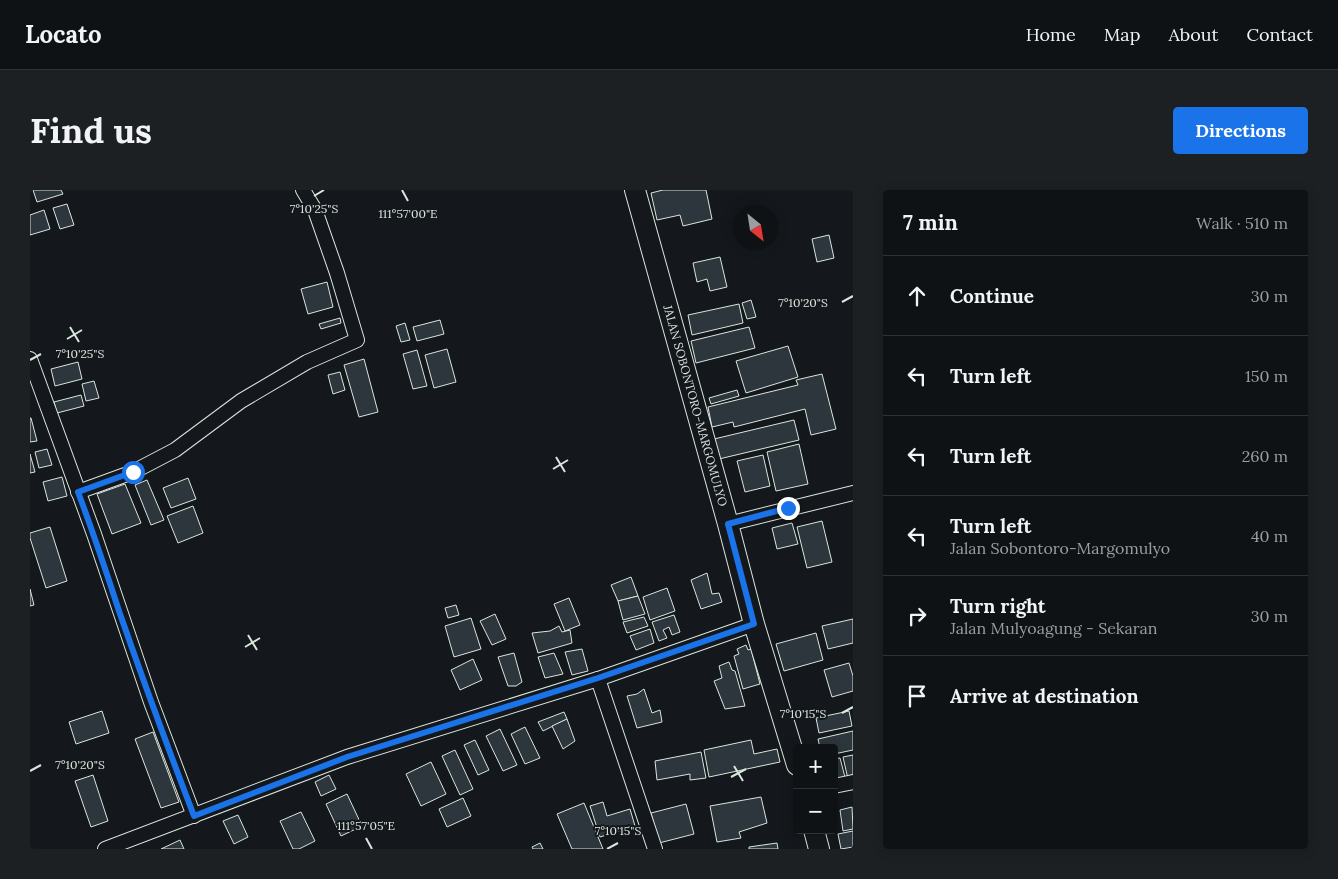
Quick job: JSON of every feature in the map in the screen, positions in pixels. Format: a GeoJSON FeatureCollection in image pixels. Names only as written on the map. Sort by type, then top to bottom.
{"type":"FeatureCollection","features":[{"type":"Feature","properties":{"kind":"street"},"geometry":{"type":"LineString","coordinates":[[78,492],[133,472],[175,450],[241,401],[307,362],[357,340],[316,210],[303,190]]}},
{"type":"Feature","properties":{"kind":"street","name":"JALAN SOBONTORO-MARGOMULYO"},"geometry":{"type":"LineString","coordinates":[[635,190],[754,624],[793,752]]}},
{"type":"Feature","properties":{"kind":"street"},"geometry":{"type":"LineString","coordinates":[[30,359],[94,534],[151,702],[194,816]]}},
{"type":"Feature","properties":{"kind":"street"},"geometry":{"type":"LineString","coordinates":[[728,524],[853,493]]}},
{"type":"Feature","properties":{"kind":"street"},"geometry":{"type":"LineString","coordinates":[[108,849],[347,757],[598,678],[754,624]]}},
{"type":"Feature","properties":{"kind":"street"},"geometry":{"type":"LineString","coordinates":[[598,678],[652,848]]}},
{"type":"Feature","properties":{"kind":"street"},"geometry":{"type":"LineString","coordinates":[[838,785],[853,782]]}},
{"type":"Feature","properties":{"kind":"street"},"geometry":{"type":"LineString","coordinates":[[815,834],[819,849]]}},
{"type":"Feature","properties":{"kind":"building"},"geometry":{"type":"Polygon","coordinates":[[[33,190],[61,190],[63,194],[37,202],[33,190]]]}},
{"type":"Feature","properties":{"kind":"building"},"geometry":{"type":"Polygon","coordinates":[[[663,190],[706,190],[712,219],[683,226],[680,215],[657,220],[651,193],[663,190]]]}},
{"type":"Feature","properties":{"kind":"building"},"geometry":{"type":"Polygon","coordinates":[[[67,204],[74,225],[60,229],[53,208],[67,204]]]}},
{"type":"Feature","properties":{"kind":"building"},"geometry":{"type":"Polygon","coordinates":[[[44,210],[50,229],[30,235],[30,215],[44,210]]]}},
{"type":"Feature","properties":{"kind":"building"},"geometry":{"type":"Polygon","coordinates":[[[829,235],[834,258],[817,262],[812,239],[829,235]]]}},
{"type":"Feature","properties":{"kind":"building"},"geometry":{"type":"Polygon","coordinates":[[[720,257],[727,287],[710,291],[707,279],[697,282],[693,263],[720,257]]]}},
{"type":"Feature","properties":{"kind":"building"},"geometry":{"type":"Polygon","coordinates":[[[327,282],[333,307],[308,314],[301,289],[327,282]]]}},
{"type":"Feature","properties":{"kind":"building"},"geometry":{"type":"Polygon","coordinates":[[[751,300],[756,317],[747,319],[742,303],[751,300]]]}},
{"type":"Feature","properties":{"kind":"building"},"geometry":{"type":"Polygon","coordinates":[[[739,304],[743,323],[692,335],[688,315],[739,304]]]}},
{"type":"Feature","properties":{"kind":"building"},"geometry":{"type":"Polygon","coordinates":[[[340,318],[341,323],[321,329],[319,324],[340,318]]]}},
{"type":"Feature","properties":{"kind":"building"},"geometry":{"type":"Polygon","coordinates":[[[440,320],[444,334],[417,341],[413,327],[440,320]]]}},
{"type":"Feature","properties":{"kind":"building"},"geometry":{"type":"Polygon","coordinates":[[[405,323],[410,340],[401,342],[396,326],[405,323]]]}},
{"type":"Feature","properties":{"kind":"building"},"geometry":{"type":"Polygon","coordinates":[[[749,327],[755,348],[696,363],[691,341],[749,327]]]}},
{"type":"Feature","properties":{"kind":"building"},"geometry":{"type":"Polygon","coordinates":[[[788,346],[798,377],[746,393],[736,361],[788,346]]]}},
{"type":"Feature","properties":{"kind":"building"},"geometry":{"type":"Polygon","coordinates":[[[447,349],[456,382],[434,388],[425,355],[447,349]]]}},
{"type":"Feature","properties":{"kind":"building"},"geometry":{"type":"Polygon","coordinates":[[[417,350],[427,386],[413,389],[403,354],[417,350]]]}},
{"type":"Feature","properties":{"kind":"building"},"geometry":{"type":"Polygon","coordinates":[[[364,359],[378,412],[359,417],[344,365],[364,359]]]}},
{"type":"Feature","properties":{"kind":"building"},"geometry":{"type":"Polygon","coordinates":[[[78,362],[82,379],[55,386],[51,369],[78,362]]]}},
{"type":"Feature","properties":{"kind":"building"},"geometry":{"type":"Polygon","coordinates":[[[340,372],[345,390],[333,394],[328,375],[340,372]]]}},
{"type":"Feature","properties":{"kind":"building"},"geometry":{"type":"Polygon","coordinates":[[[822,374],[836,429],[811,435],[805,409],[734,427],[733,422],[712,427],[708,407],[798,385],[796,380],[822,374]]]}},
{"type":"Feature","properties":{"kind":"building"},"geometry":{"type":"Polygon","coordinates":[[[94,381],[99,398],[86,401],[82,384],[94,381]]]}},
{"type":"Feature","properties":{"kind":"building"},"geometry":{"type":"Polygon","coordinates":[[[737,390],[739,396],[711,404],[709,398],[737,390]]]}},
{"type":"Feature","properties":{"kind":"building"},"geometry":{"type":"Polygon","coordinates":[[[81,395],[84,406],[57,413],[54,402],[81,395]]]}},
{"type":"Feature","properties":{"kind":"building"},"geometry":{"type":"Polygon","coordinates":[[[31,418],[37,441],[30,442],[31,418]]]}},
{"type":"Feature","properties":{"kind":"building"},"geometry":{"type":"Polygon","coordinates":[[[794,420],[799,440],[719,459],[714,439],[794,420]]]}},
{"type":"Feature","properties":{"kind":"building"},"geometry":{"type":"Polygon","coordinates":[[[799,444],[808,484],[776,491],[767,452],[799,444]]]}},
{"type":"Feature","properties":{"kind":"building"},"geometry":{"type":"Polygon","coordinates":[[[47,449],[52,465],[39,468],[35,452],[47,449]]]}},
{"type":"Feature","properties":{"kind":"building"},"geometry":{"type":"Polygon","coordinates":[[[30,454],[35,472],[30,473],[30,454]]]}},
{"type":"Feature","properties":{"kind":"building"},"geometry":{"type":"Polygon","coordinates":[[[763,455],[770,486],[745,492],[737,461],[763,455]]]}},
{"type":"Feature","properties":{"kind":"building"},"geometry":{"type":"Polygon","coordinates":[[[62,477],[67,496],[48,501],[43,482],[62,477]]]}},
{"type":"Feature","properties":{"kind":"building"},"geometry":{"type":"Polygon","coordinates":[[[188,478],[196,499],[171,508],[163,488],[188,478]]]}},
{"type":"Feature","properties":{"kind":"building"},"geometry":{"type":"Polygon","coordinates":[[[147,480],[164,520],[151,525],[135,485],[147,480]]]}},
{"type":"Feature","properties":{"kind":"building"},"geometry":{"type":"Polygon","coordinates":[[[125,484],[141,523],[112,534],[97,494],[125,484]]]}},
{"type":"Feature","properties":{"kind":"building"},"geometry":{"type":"Polygon","coordinates":[[[193,506],[203,533],[178,543],[167,516],[193,506]]]}},
{"type":"Feature","properties":{"kind":"building"},"geometry":{"type":"Polygon","coordinates":[[[822,521],[832,562],[807,568],[797,527],[822,521]]]}},
{"type":"Feature","properties":{"kind":"building"},"geometry":{"type":"Polygon","coordinates":[[[792,523],[798,544],[777,549],[772,528],[792,523]]]}},
{"type":"Feature","properties":{"kind":"building"},"geometry":{"type":"Polygon","coordinates":[[[50,527],[67,581],[46,588],[30,533],[50,527]]]}},
{"type":"Feature","properties":{"kind":"building"},"geometry":{"type":"Polygon","coordinates":[[[707,573],[712,594],[719,593],[722,602],[701,609],[691,580],[707,573]]]}},
{"type":"Feature","properties":{"kind":"building"},"geometry":{"type":"Polygon","coordinates":[[[631,577],[638,596],[618,601],[611,585],[631,577]]]}},
{"type":"Feature","properties":{"kind":"building"},"geometry":{"type":"Polygon","coordinates":[[[667,588],[675,611],[650,620],[643,597],[667,588]]]}},
{"type":"Feature","properties":{"kind":"building"},"geometry":{"type":"Polygon","coordinates":[[[30,589],[34,605],[30,606],[30,589]]]}},
{"type":"Feature","properties":{"kind":"building"},"geometry":{"type":"Polygon","coordinates":[[[638,596],[645,614],[623,620],[618,601],[638,596]]]}},
{"type":"Feature","properties":{"kind":"building"},"geometry":{"type":"Polygon","coordinates":[[[569,598],[580,625],[565,631],[554,604],[569,598]]]}},
{"type":"Feature","properties":{"kind":"building"},"geometry":{"type":"Polygon","coordinates":[[[456,605],[459,615],[448,618],[445,608],[456,605]]]}},
{"type":"Feature","properties":{"kind":"building"},"geometry":{"type":"Polygon","coordinates":[[[495,614],[506,639],[492,645],[480,621],[495,614]]]}},
{"type":"Feature","properties":{"kind":"building"},"geometry":{"type":"Polygon","coordinates":[[[674,615],[680,632],[672,635],[669,627],[663,630],[667,638],[659,641],[652,622],[674,615]]]}},
{"type":"Feature","properties":{"kind":"building"},"geometry":{"type":"Polygon","coordinates":[[[644,617],[648,626],[627,633],[623,622],[644,617]]]}},
{"type":"Feature","properties":{"kind":"building"},"geometry":{"type":"Polygon","coordinates":[[[471,618],[481,649],[454,657],[445,626],[471,618]]]}},
{"type":"Feature","properties":{"kind":"building"},"geometry":{"type":"Polygon","coordinates":[[[853,619],[853,643],[828,649],[822,626],[853,619]]]}},
{"type":"Feature","properties":{"kind":"building"},"geometry":{"type":"Polygon","coordinates":[[[559,626],[562,632],[570,630],[572,643],[538,653],[532,633],[550,631],[559,626]]]}},
{"type":"Feature","properties":{"kind":"building"},"geometry":{"type":"Polygon","coordinates":[[[650,629],[654,643],[636,650],[630,636],[650,629]]]}},
{"type":"Feature","properties":{"kind":"building"},"geometry":{"type":"Polygon","coordinates":[[[816,633],[823,660],[784,671],[776,644],[816,633]]]}},
{"type":"Feature","properties":{"kind":"building"},"geometry":{"type":"Polygon","coordinates":[[[746,645],[748,650],[751,649],[760,684],[743,689],[734,656],[739,654],[737,649],[746,645]]]}},
{"type":"Feature","properties":{"kind":"building"},"geometry":{"type":"Polygon","coordinates":[[[582,649],[588,671],[572,675],[565,652],[582,649]]]}},
{"type":"Feature","properties":{"kind":"building"},"geometry":{"type":"Polygon","coordinates":[[[514,653],[522,682],[516,686],[508,686],[498,657],[514,653]]]}},
{"type":"Feature","properties":{"kind":"building"},"geometry":{"type":"Polygon","coordinates":[[[554,653],[563,674],[545,678],[538,657],[554,653]]]}},
{"type":"Feature","properties":{"kind":"building"},"geometry":{"type":"Polygon","coordinates":[[[473,659],[482,680],[460,690],[451,670],[473,659]]]}},
{"type":"Feature","properties":{"kind":"building"},"geometry":{"type":"Polygon","coordinates":[[[729,662],[732,670],[735,671],[745,706],[725,709],[714,681],[722,678],[719,666],[729,662]]]}},
{"type":"Feature","properties":{"kind":"building"},"geometry":{"type":"Polygon","coordinates":[[[849,663],[853,676],[853,691],[832,697],[824,670],[849,663]]]}},
{"type":"Feature","properties":{"kind":"building"},"geometry":{"type":"Polygon","coordinates":[[[644,689],[652,713],[660,710],[662,722],[637,728],[627,696],[637,694],[644,689]]]}},
{"type":"Feature","properties":{"kind":"building"},"geometry":{"type":"Polygon","coordinates":[[[102,711],[109,733],[76,744],[69,722],[102,711]]]}},
{"type":"Feature","properties":{"kind":"building"},"geometry":{"type":"Polygon","coordinates":[[[849,711],[852,726],[819,733],[816,718],[849,711]]]}},
{"type":"Feature","properties":{"kind":"building"},"geometry":{"type":"Polygon","coordinates":[[[564,712],[567,719],[543,731],[538,722],[564,712]]]}},
{"type":"Feature","properties":{"kind":"building"},"geometry":{"type":"Polygon","coordinates":[[[567,719],[575,741],[563,749],[552,726],[567,719]]]}},
{"type":"Feature","properties":{"kind":"building"},"geometry":{"type":"Polygon","coordinates":[[[525,727],[540,758],[525,764],[511,734],[525,727]]]}},
{"type":"Feature","properties":{"kind":"building"},"geometry":{"type":"Polygon","coordinates":[[[500,729],[517,765],[503,771],[486,736],[500,729]]]}},
{"type":"Feature","properties":{"kind":"building"},"geometry":{"type":"Polygon","coordinates":[[[853,731],[853,750],[838,753],[838,744],[819,744],[818,739],[853,731]]]}},
{"type":"Feature","properties":{"kind":"building"},"geometry":{"type":"Polygon","coordinates":[[[153,732],[179,802],[161,808],[135,739],[153,732]]]}},
{"type":"Feature","properties":{"kind":"building"},"geometry":{"type":"Polygon","coordinates":[[[475,740],[489,770],[478,775],[464,745],[475,740]]]}},
{"type":"Feature","properties":{"kind":"building"},"geometry":{"type":"Polygon","coordinates":[[[751,740],[754,754],[777,749],[780,762],[709,777],[704,750],[751,740]]]}},
{"type":"Feature","properties":{"kind":"building"},"geometry":{"type":"Polygon","coordinates":[[[455,750],[473,789],[460,795],[442,756],[455,750]]]}},
{"type":"Feature","properties":{"kind":"building"},"geometry":{"type":"Polygon","coordinates":[[[701,752],[706,778],[690,780],[690,774],[657,780],[655,761],[701,752]]]}},
{"type":"Feature","properties":{"kind":"building"},"geometry":{"type":"Polygon","coordinates":[[[853,755],[853,778],[848,779],[843,757],[853,755]]]}},
{"type":"Feature","properties":{"kind":"building"},"geometry":{"type":"Polygon","coordinates":[[[838,758],[840,758],[846,781],[838,783],[838,758]]]}},
{"type":"Feature","properties":{"kind":"building"},"geometry":{"type":"Polygon","coordinates":[[[431,762],[446,794],[421,806],[406,774],[431,762]]]}},
{"type":"Feature","properties":{"kind":"building"},"geometry":{"type":"Polygon","coordinates":[[[93,775],[108,821],[91,827],[75,781],[93,775]]]}},
{"type":"Feature","properties":{"kind":"building"},"geometry":{"type":"Polygon","coordinates":[[[329,775],[336,789],[321,796],[315,782],[329,775]]]}},
{"type":"Feature","properties":{"kind":"building"},"geometry":{"type":"Polygon","coordinates":[[[347,794],[362,826],[341,836],[326,804],[347,794]]]}},
{"type":"Feature","properties":{"kind":"building"},"geometry":{"type":"Polygon","coordinates":[[[761,797],[767,823],[739,832],[741,838],[717,842],[710,806],[761,797]]]}},
{"type":"Feature","properties":{"kind":"building"},"geometry":{"type":"Polygon","coordinates":[[[463,798],[471,816],[447,827],[439,809],[463,798]]]}},
{"type":"Feature","properties":{"kind":"building"},"geometry":{"type":"Polygon","coordinates":[[[603,802],[607,816],[630,809],[635,826],[600,837],[590,806],[603,802]]]}},
{"type":"Feature","properties":{"kind":"building"},"geometry":{"type":"Polygon","coordinates":[[[584,803],[603,849],[572,849],[557,814],[584,803]]]}},
{"type":"Feature","properties":{"kind":"building"},"geometry":{"type":"Polygon","coordinates":[[[686,804],[694,834],[659,843],[651,813],[686,804]]]}},
{"type":"Feature","properties":{"kind":"building"},"geometry":{"type":"Polygon","coordinates":[[[852,807],[853,829],[843,831],[840,810],[852,807]]]}},
{"type":"Feature","properties":{"kind":"building"},"geometry":{"type":"Polygon","coordinates":[[[301,812],[315,841],[299,849],[293,849],[280,821],[301,812]]]}},
{"type":"Feature","properties":{"kind":"building"},"geometry":{"type":"Polygon","coordinates":[[[238,815],[248,837],[234,844],[223,821],[238,815]]]}},
{"type":"Feature","properties":{"kind":"building"},"geometry":{"type":"Polygon","coordinates":[[[853,831],[853,847],[841,849],[838,834],[853,831]]]}},
{"type":"Feature","properties":{"kind":"building"},"geometry":{"type":"Polygon","coordinates":[[[180,840],[184,849],[161,849],[180,840]]]}},
{"type":"Feature","properties":{"kind":"building"},"geometry":{"type":"Polygon","coordinates":[[[540,843],[543,849],[533,849],[532,847],[540,843]]]}},
{"type":"Feature","properties":{"kind":"building"},"geometry":{"type":"Polygon","coordinates":[[[777,843],[778,849],[749,849],[749,847],[777,843]]]}},
{"type":"Feature","properties":{"kind":"route"},"geometry":{"type":"LineString","coordinates":[[133,472],[78,492],[151,702],[194,816],[347,757],[598,678],[754,624],[728,524],[788,508]]}}]}
